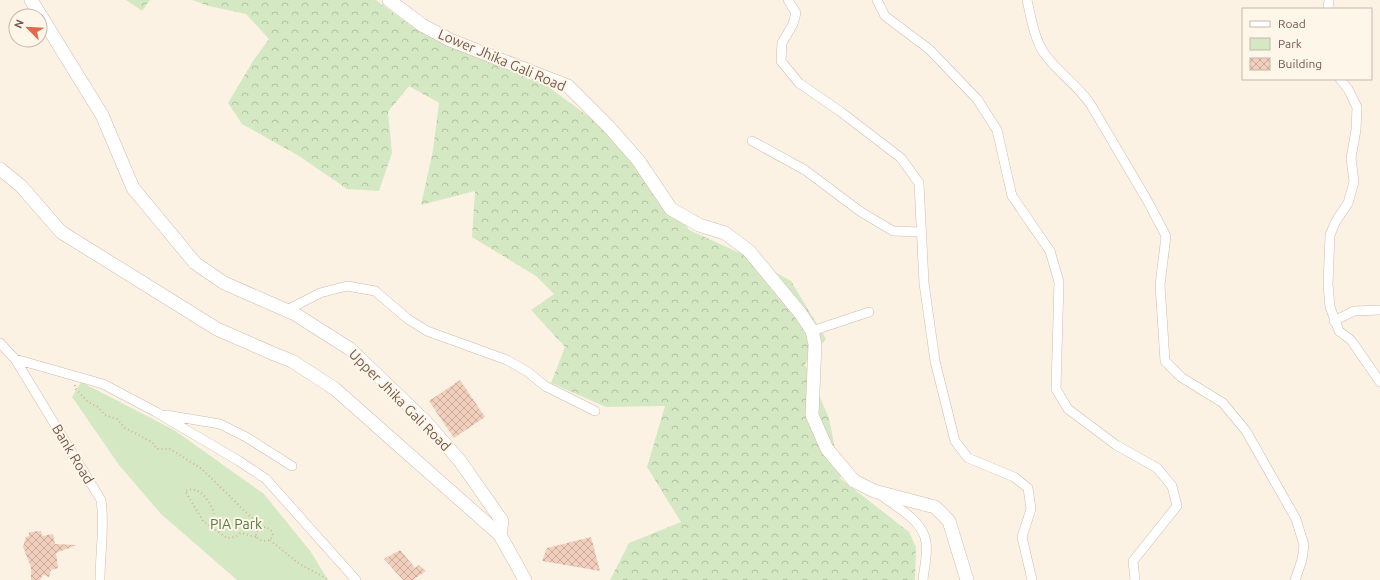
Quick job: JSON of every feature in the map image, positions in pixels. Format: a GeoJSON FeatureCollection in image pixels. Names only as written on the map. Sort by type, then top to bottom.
{"type":"FeatureCollection","features":[{"type":"Feature","properties":{"kind":"main road","name":"Upper Jhika Gali Road"},"geometry":{"type":"LineString","coordinates":[[31,0],[102,115],[133,188],[195,263],[224,283],[287,310],[350,349],[426,422],[460,461],[502,521],[500,535],[525,580]]}},
{"type":"Feature","properties":{"kind":"main road","name":"Lower Jhika Gali Road"},"geometry":{"type":"LineString","coordinates":[[390,0],[422,25],[450,40],[568,86],[609,127],[633,155],[671,209],[699,225],[725,233],[749,251],[801,314],[812,331],[815,344],[812,415],[827,449],[854,481],[874,491],[935,507],[949,521],[967,580]]}},
{"type":"Feature","properties":{"kind":"main road"},"geometry":{"type":"LineString","coordinates":[[0,169],[21,186],[61,232],[217,329],[292,361],[335,389],[500,535]]}},
{"type":"Feature","properties":{"kind":"street"},"geometry":{"type":"LineString","coordinates":[[788,0],[796,13],[793,24],[782,43],[781,62],[798,83],[841,112],[901,158],[919,183],[924,283],[935,360],[955,441],[968,458],[1014,477],[1028,488],[1031,509],[1022,537],[1032,580]]}},
{"type":"Feature","properties":{"kind":"street"},"geometry":{"type":"LineString","coordinates":[[877,0],[885,16],[929,49],[977,99],[997,130],[1012,196],[1050,251],[1058,282],[1056,389],[1068,409],[1116,445],[1157,468],[1172,486],[1177,506],[1133,561],[1135,580]]}},
{"type":"Feature","properties":{"kind":"street"},"geometry":{"type":"LineString","coordinates":[[1027,0],[1037,37],[1043,52],[1081,91],[1091,105],[1147,200],[1166,236],[1160,285],[1165,361],[1181,377],[1223,403],[1246,431],[1296,519],[1304,545],[1302,560],[1295,580]]}},
{"type":"Feature","properties":{"kind":"street"},"geometry":{"type":"LineString","coordinates":[[1341,80],[1348,89],[1357,107],[1356,130],[1352,158],[1354,182],[1348,203],[1336,221],[1330,235],[1328,284],[1330,307],[1339,331],[1351,340],[1380,382]]}},
{"type":"Feature","properties":{"kind":"street"},"geometry":{"type":"LineString","coordinates":[[752,141],[805,170],[861,212],[893,231],[921,232]]}},
{"type":"Feature","properties":{"kind":"street"},"geometry":{"type":"LineString","coordinates":[[287,310],[320,293],[347,286],[375,291],[408,319],[428,331],[507,360],[528,372],[545,386],[596,411]]}},
{"type":"Feature","properties":{"kind":"street"},"geometry":{"type":"LineString","coordinates":[[1334,321],[1354,311],[1380,310]]}},
{"type":"Feature","properties":{"kind":"street"},"geometry":{"type":"LineString","coordinates":[[812,331],[869,312]]}},
{"type":"Feature","properties":{"kind":"street","name":"Bank Road"},"geometry":{"type":"LineString","coordinates":[[0,343],[15,358],[100,500],[104,516],[100,557],[100,580]]}},
{"type":"Feature","properties":{"kind":"street"},"geometry":{"type":"LineString","coordinates":[[15,358],[103,384],[161,414],[266,479],[356,580]]}},
{"type":"Feature","properties":{"kind":"street"},"geometry":{"type":"LineString","coordinates":[[161,414],[220,424],[246,437],[292,466]]}},
{"type":"Feature","properties":{"kind":"street"},"geometry":{"type":"LineString","coordinates":[[874,491],[917,522],[922,530],[926,541],[923,580]]}},
{"type":"Feature","properties":{"kind":"path"},"geometry":{"type":"LineString","coordinates":[[78,376],[74,388],[88,402],[98,407],[105,416],[117,419],[125,428],[152,442],[157,448],[170,449],[202,469],[261,527],[267,527],[272,530],[273,535],[270,540]]}},
{"type":"Feature","properties":{"kind":"path"},"geometry":{"type":"LineString","coordinates":[[213,526],[215,515],[205,496],[188,489],[185,491],[203,521],[213,526],[227,538],[235,537],[241,533],[256,537],[262,541],[270,540],[298,563],[329,580]]}},
{"type":"Feature","properties":{"kind":"path"},"geometry":{"type":"LineString","coordinates":[[256,537],[256,532],[261,527]]}},
{"type":"Feature","properties":{"kind":"green space"},"geometry":{"type":"Polygon","coordinates":[[[126,0],[150,0],[142,11],[126,0]]]}},
{"type":"Feature","properties":{"kind":"green space"},"geometry":{"type":"Polygon","coordinates":[[[192,0],[376,0],[410,25],[458,50],[506,65],[546,85],[648,161],[656,177],[689,230],[742,254],[791,281],[826,339],[805,364],[829,418],[841,479],[909,532],[916,547],[915,580],[610,580],[629,543],[681,522],[647,467],[665,406],[606,407],[551,383],[565,347],[531,310],[554,294],[536,276],[472,237],[475,191],[421,205],[433,150],[439,103],[409,86],[388,112],[392,153],[379,191],[347,189],[299,156],[242,124],[228,103],[253,61],[269,39],[246,14],[209,6],[192,0]]]}},
{"type":"Feature","properties":{"kind":"green space","name":"PIA Park"},"geometry":{"type":"Polygon","coordinates":[[[81,382],[174,430],[264,494],[311,552],[328,580],[237,580],[161,514],[119,465],[72,397],[81,382]]]}},
{"type":"Feature","properties":{"kind":"building"},"geometry":{"type":"Polygon","coordinates":[[[460,380],[485,417],[454,438],[429,401],[460,380]]]}},
{"type":"Feature","properties":{"kind":"building"},"geometry":{"type":"Polygon","coordinates":[[[41,531],[42,536],[53,534],[55,544],[77,545],[56,553],[58,568],[51,570],[49,577],[43,575],[40,580],[31,580],[31,567],[23,547],[26,537],[29,536],[29,532],[41,531]]]}},
{"type":"Feature","properties":{"kind":"building"},"geometry":{"type":"Polygon","coordinates":[[[591,537],[600,571],[542,561],[547,548],[591,537]]]}},
{"type":"Feature","properties":{"kind":"building"},"geometry":{"type":"Polygon","coordinates":[[[400,550],[415,568],[419,565],[426,571],[413,580],[403,580],[384,559],[400,550]]]}}]}
